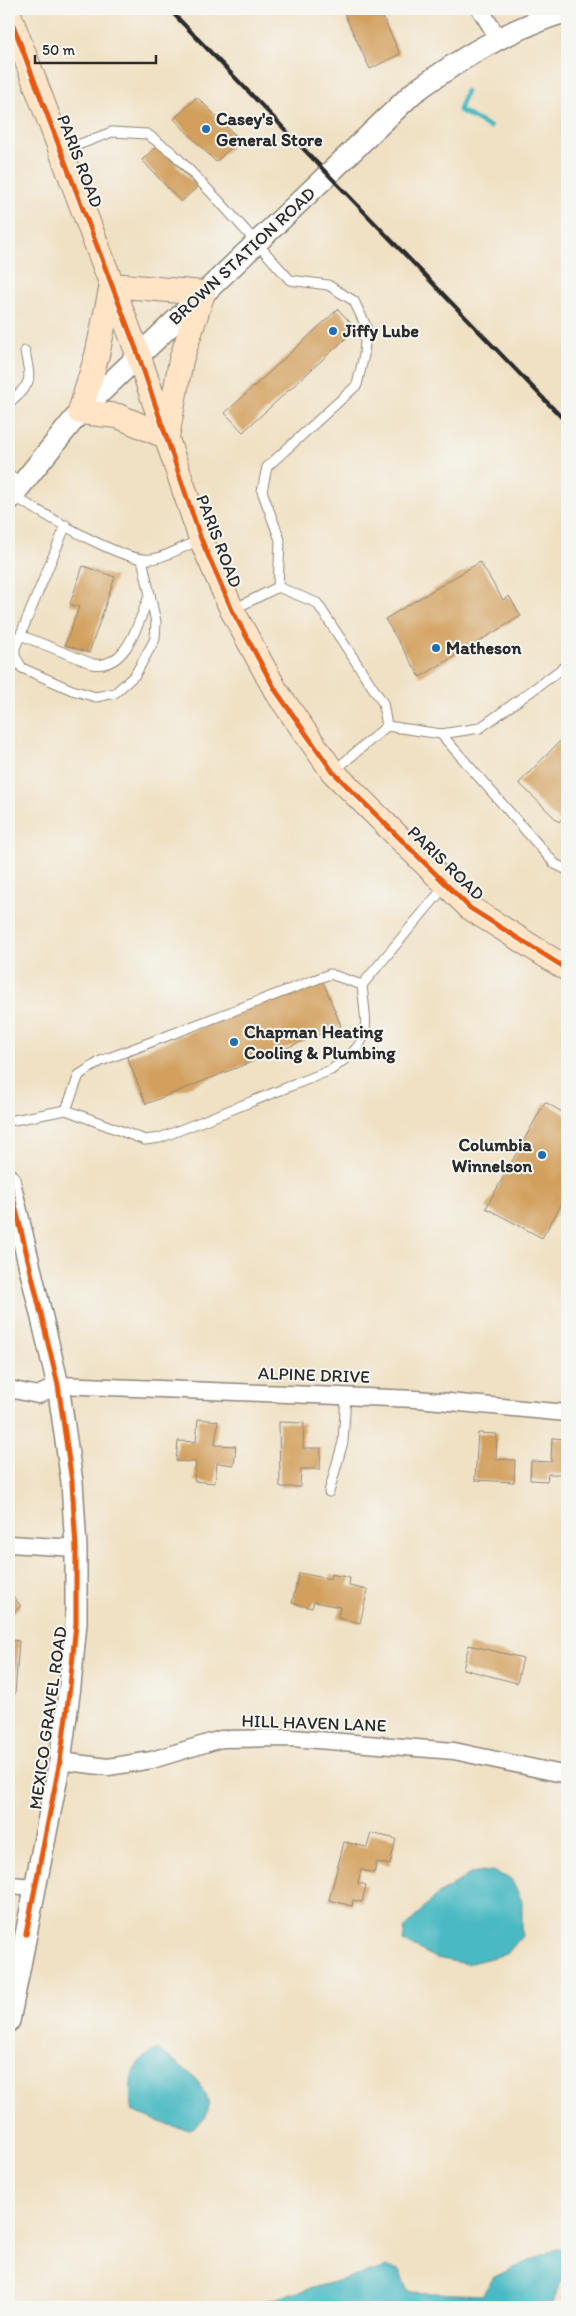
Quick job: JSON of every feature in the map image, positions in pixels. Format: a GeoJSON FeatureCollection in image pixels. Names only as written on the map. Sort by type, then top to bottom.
{"type":"FeatureCollection","features":[{"type":"Feature","properties":{"kind":"main road","name":"PARIS ROAD"},"geometry":{"type":"LineString","coordinates":[[9,14],[138,354],[201,539],[232,610],[276,691],[333,772],[470,908],[567,969]]}},
{"type":"Feature","properties":{"kind":"main road"},"geometry":{"type":"LineString","coordinates":[[112,285],[203,293],[181,360],[167,438],[118,416],[80,412],[97,355],[112,285]]}},
{"type":"Feature","properties":{"kind":"street"},"geometry":{"type":"LineString","coordinates":[[480,9],[498,38]]}},
{"type":"Feature","properties":{"kind":"street","name":"BROWN STATION ROAD"},"geometry":{"type":"LineString","coordinates":[[13,488],[80,412],[138,354],[413,93],[458,61],[498,38],[539,20],[567,11]]}},
{"type":"Feature","properties":{"kind":"street"},"geometry":{"type":"LineString","coordinates":[[9,1180],[58,1385],[38,1395],[9,1389]]}},
{"type":"Feature","properties":{"kind":"street","name":"ALPINE DRIVE"},"geometry":{"type":"LineString","coordinates":[[58,1385],[417,1399],[567,1412]]}},
{"type":"Feature","properties":{"kind":"street","name":"MEXICO GRAVEL ROAD"},"geometry":{"type":"LineString","coordinates":[[9,2021],[60,1760],[76,1622],[76,1548],[72,1482],[58,1385]]}},
{"type":"Feature","properties":{"kind":"street"},"geometry":{"type":"LineString","coordinates":[[9,1544],[76,1548]]}},
{"type":"Feature","properties":{"kind":"street","name":"HILL HAVEN LANE"},"geometry":{"type":"LineString","coordinates":[[60,1760],[108,1767],[152,1760],[221,1739],[292,1738],[454,1751],[567,1775]]}},
{"type":"Feature","properties":{"kind":"street"},"geometry":{"type":"LineString","coordinates":[[9,1885],[35,1887]]}},
{"type":"Feature","properties":{"kind":"lane"},"geometry":{"type":"LineString","coordinates":[[61,152],[112,132],[147,134],[173,153],[290,280],[328,285],[354,301],[366,326],[364,356],[357,385],[267,467],[262,491],[280,540],[278,587]]}},
{"type":"Feature","properties":{"kind":"lane"},"geometry":{"type":"LineString","coordinates":[[9,403],[27,386],[30,378],[25,351]]}},
{"type":"Feature","properties":{"kind":"lane"},"geometry":{"type":"LineString","coordinates":[[13,488],[66,525],[113,550],[142,559],[153,559],[201,539]]}},
{"type":"Feature","properties":{"kind":"lane"},"geometry":{"type":"LineString","coordinates":[[66,525],[15,648],[15,656],[22,668],[87,696],[105,696],[128,683],[152,647],[156,632],[142,559]]}},
{"type":"Feature","properties":{"kind":"lane"},"geometry":{"type":"LineString","coordinates":[[232,610],[278,587],[317,603],[383,703],[387,726]]}},
{"type":"Feature","properties":{"kind":"lane"},"geometry":{"type":"LineString","coordinates":[[20,634],[93,664],[106,664],[116,659],[124,650],[150,594]]}},
{"type":"Feature","properties":{"kind":"lane"},"geometry":{"type":"LineString","coordinates":[[333,772],[387,726],[441,734],[480,728],[563,668],[567,668]]}},
{"type":"Feature","properties":{"kind":"lane"},"geometry":{"type":"LineString","coordinates":[[441,734],[555,864],[567,870]]}},
{"type":"Feature","properties":{"kind":"lane"},"geometry":{"type":"LineString","coordinates":[[9,1121],[66,1110],[144,1140],[160,1138],[331,1070],[353,1054],[363,1039],[366,1028],[362,985],[446,884]]}},
{"type":"Feature","properties":{"kind":"lane"},"geometry":{"type":"LineString","coordinates":[[66,1110],[79,1075],[101,1061],[330,974],[362,985]]}},
{"type":"Feature","properties":{"kind":"lane"},"geometry":{"type":"LineString","coordinates":[[329,1492],[343,1442],[346,1396]]}},
{"type":"Feature","properties":{"kind":"water"},"geometry":{"type":"Polygon","coordinates":[[[492,1871],[511,1879],[522,1901],[522,1936],[507,1954],[467,1964],[436,1958],[403,1941],[405,1928],[434,1897],[470,1874],[492,1871]]]}},
{"type":"Feature","properties":{"kind":"water"},"geometry":{"type":"Polygon","coordinates":[[[157,2050],[186,2070],[203,2089],[208,2109],[204,2119],[193,2128],[176,2127],[133,2111],[130,2092],[133,2074],[141,2060],[157,2050]]]}},
{"type":"Feature","properties":{"kind":"water"},"geometry":{"type":"Polygon","coordinates":[[[556,2249],[567,2249],[567,2281],[560,2281],[552,2307],[261,2307],[258,2303],[388,2267],[399,2270],[408,2292],[482,2295],[494,2277],[556,2249]]]}},
{"type":"Feature","properties":{"kind":"building"},"geometry":{"type":"Polygon","coordinates":[[[352,9],[379,9],[400,54],[370,69],[344,13],[352,9]]]}},
{"type":"Feature","properties":{"kind":"building","name":"Casey's General Store"},"geometry":{"type":"Polygon","coordinates":[[[197,97],[239,139],[216,162],[174,119],[197,97]]]}},
{"type":"Feature","properties":{"kind":"building","name":"Casey's General Store"},"geometry":{"type":"Polygon","coordinates":[[[158,145],[197,187],[181,202],[142,160],[158,145]]]}},
{"type":"Feature","properties":{"kind":"building"},"geometry":{"type":"Polygon","coordinates":[[[9,207],[13,217],[9,219],[9,207]]]}},
{"type":"Feature","properties":{"kind":"building"},"geometry":{"type":"Polygon","coordinates":[[[338,309],[356,329],[243,432],[225,413],[338,309]]]}},
{"type":"Feature","properties":{"kind":"building","name":"Matheson"},"geometry":{"type":"Polygon","coordinates":[[[480,562],[503,600],[509,596],[521,616],[420,677],[385,619],[480,562]]]}},
{"type":"Feature","properties":{"kind":"building"},"geometry":{"type":"Polygon","coordinates":[[[83,566],[115,577],[89,653],[65,645],[79,607],[70,604],[83,566]]]}},
{"type":"Feature","properties":{"kind":"building"},"geometry":{"type":"Polygon","coordinates":[[[567,734],[567,813],[559,822],[519,783],[567,734]]]}},
{"type":"Feature","properties":{"kind":"building","name":"Chapman Heating Cooling & Plumbing"},"geometry":{"type":"Polygon","coordinates":[[[322,979],[341,1026],[146,1104],[127,1057],[322,979]]]}},
{"type":"Feature","properties":{"kind":"building","name":"Columbia Winnelson"},"geometry":{"type":"Polygon","coordinates":[[[545,1102],[567,1115],[567,1195],[542,1238],[486,1208],[545,1102]]]}},
{"type":"Feature","properties":{"kind":"building"},"geometry":{"type":"Polygon","coordinates":[[[198,1419],[218,1421],[215,1445],[236,1446],[234,1465],[217,1463],[215,1483],[194,1481],[196,1462],[176,1461],[178,1441],[196,1442],[198,1419]]]}},
{"type":"Feature","properties":{"kind":"building"},"geometry":{"type":"Polygon","coordinates":[[[279,1422],[304,1423],[303,1448],[321,1448],[320,1469],[301,1469],[300,1487],[280,1487],[279,1422]]]}},
{"type":"Feature","properties":{"kind":"building"},"geometry":{"type":"Polygon","coordinates":[[[478,1433],[497,1434],[496,1459],[515,1460],[514,1482],[475,1480],[478,1433]]]}},
{"type":"Feature","properties":{"kind":"building"},"geometry":{"type":"Polygon","coordinates":[[[552,1438],[567,1439],[567,1474],[548,1474],[547,1481],[530,1480],[531,1461],[551,1462],[552,1438]]]}},
{"type":"Feature","properties":{"kind":"building"},"geometry":{"type":"Polygon","coordinates":[[[299,1573],[330,1579],[331,1574],[350,1578],[349,1586],[368,1590],[360,1623],[338,1618],[340,1607],[314,1602],[312,1608],[292,1603],[299,1573]]]}},
{"type":"Feature","properties":{"kind":"building"},"geometry":{"type":"Polygon","coordinates":[[[9,1591],[21,1606],[9,1616],[9,1591]]]}},
{"type":"Feature","properties":{"kind":"building"},"geometry":{"type":"Polygon","coordinates":[[[9,1640],[19,1641],[15,1694],[9,1694],[9,1640]]]}},
{"type":"Feature","properties":{"kind":"building"},"geometry":{"type":"Polygon","coordinates":[[[469,1645],[523,1658],[517,1683],[463,1669],[469,1645]]]}},
{"type":"Feature","properties":{"kind":"building"},"geometry":{"type":"Polygon","coordinates":[[[371,1833],[396,1839],[390,1865],[377,1862],[374,1873],[361,1870],[358,1883],[366,1885],[362,1902],[353,1900],[352,1906],[329,1900],[344,1842],[367,1847],[371,1833]]]}},
{"type":"Feature","properties":{"kind":"waterway"},"geometry":{"type":"LineString","coordinates":[[466,91],[459,110],[490,127]]}},
{"type":"Feature","properties":{"kind":"railway"},"geometry":{"type":"LineString","coordinates":[[169,9],[567,423]]}},
{"type":"Feature","properties":{"kind":"cycle path"},"geometry":{"type":"LineString","coordinates":[[9,14],[138,354],[201,539],[232,610],[276,691],[333,772],[470,908],[567,969]]}},
{"type":"Feature","properties":{"kind":"cycle path"},"geometry":{"type":"LineString","coordinates":[[9,1180],[58,1385],[72,1482],[76,1548],[76,1623],[70,1686],[60,1761],[26,1934]]}},
{"type":"Feature","properties":{"kind":"place","name":"Casey's General Store"},"geometry":{"type":"Point","coordinates":[206,129]}},
{"type":"Feature","properties":{"kind":"place","name":"Jiffy Lube"},"geometry":{"type":"Point","coordinates":[333,331]}},
{"type":"Feature","properties":{"kind":"place","name":"Matheson"},"geometry":{"type":"Point","coordinates":[436,648]}},
{"type":"Feature","properties":{"kind":"place","name":"Chapman Heating Cooling & Plumbing"},"geometry":{"type":"Point","coordinates":[234,1042]}},
{"type":"Feature","properties":{"kind":"place","name":"Columbia Winnelson"},"geometry":{"type":"Point","coordinates":[542,1155]}}]}
